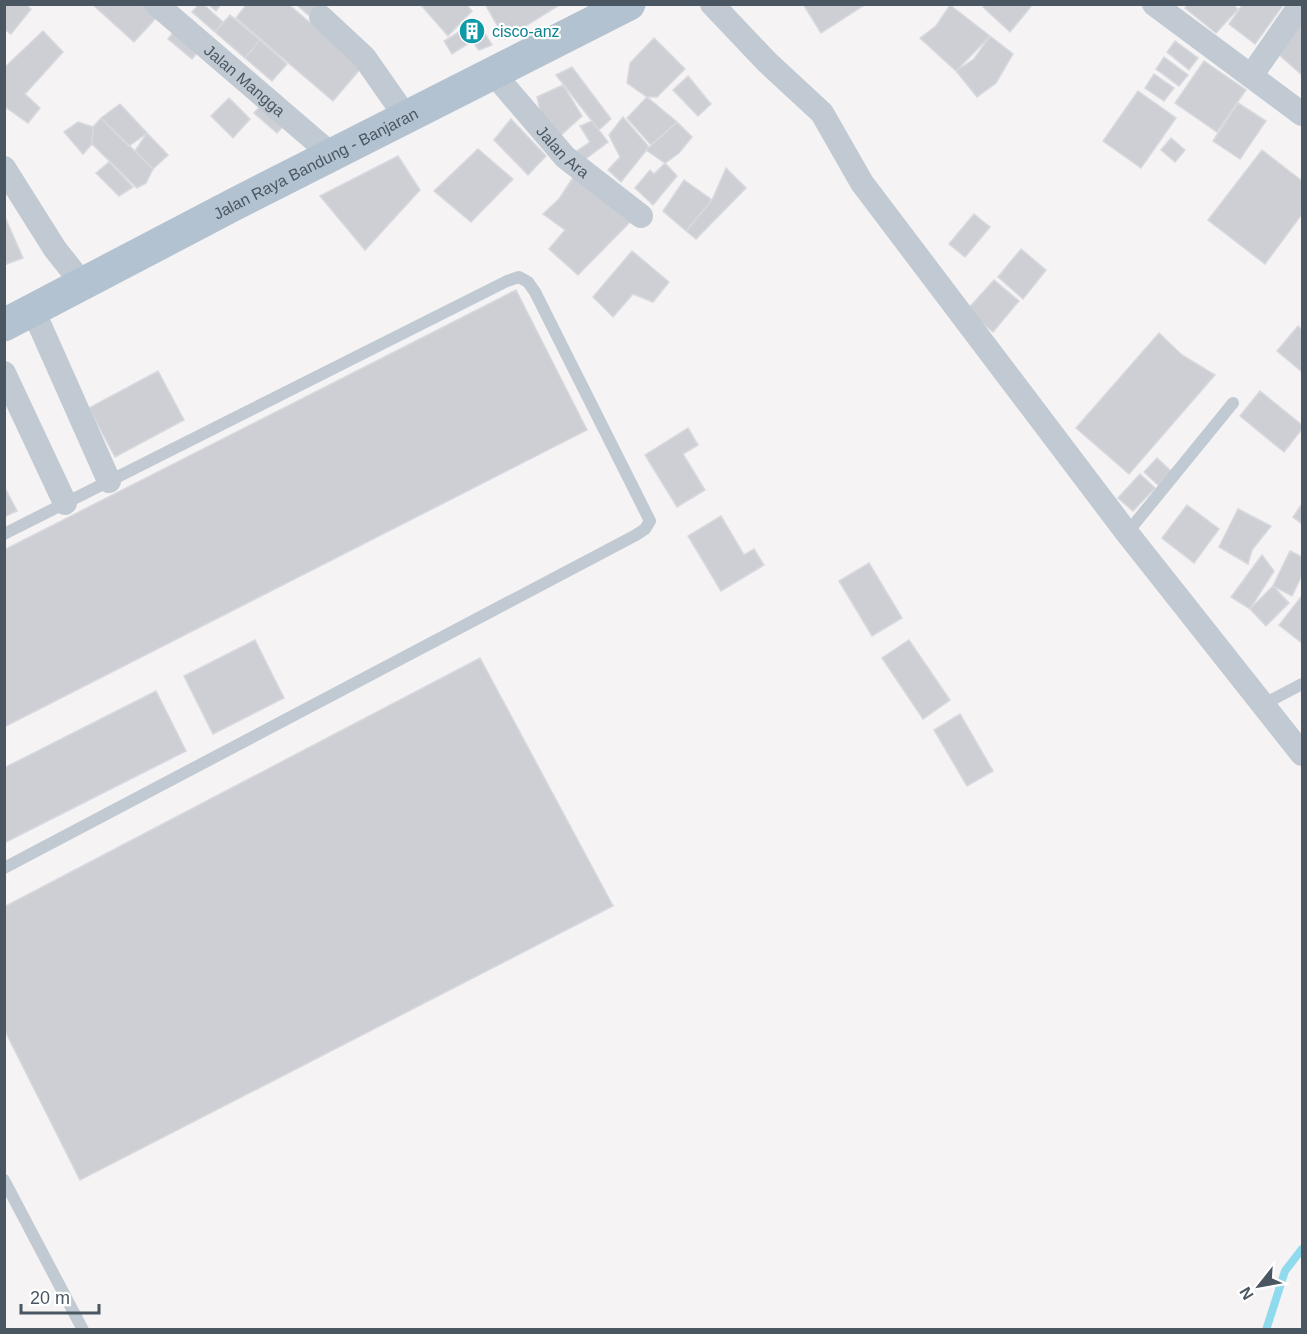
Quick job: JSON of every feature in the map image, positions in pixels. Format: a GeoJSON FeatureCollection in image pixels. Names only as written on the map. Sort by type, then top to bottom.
{"type":"FeatureCollection","features":[{"type":"Feature","properties":{"kind":"main road","name":"Jalan Raya Bandung - Banjaran"},"geometry":{"type":"LineString","coordinates":[[19,318],[70,270],[332,155],[396,103],[494,74],[629,4]]}},
{"type":"Feature","properties":{"kind":"street","name":"Jalan Mangga"},"geometry":{"type":"LineString","coordinates":[[156,4],[332,155]]}},
{"type":"Feature","properties":{"kind":"street"},"geometry":{"type":"LineString","coordinates":[[712,4],[767,62],[822,113],[862,183],[1127,533],[1302,754]]}},
{"type":"Feature","properties":{"kind":"street"},"geometry":{"type":"LineString","coordinates":[[1154,4],[1302,114]]}},
{"type":"Feature","properties":{"kind":"street"},"geometry":{"type":"LineString","coordinates":[[1251,76],[1301,4]]}},
{"type":"Feature","properties":{"kind":"street"},"geometry":{"type":"LineString","coordinates":[[321,17],[364,57],[396,103]]}},
{"type":"Feature","properties":{"kind":"street","name":"Jalan Ara"},"geometry":{"type":"LineString","coordinates":[[494,74],[565,157],[641,216]]}},
{"type":"Feature","properties":{"kind":"street"},"geometry":{"type":"LineString","coordinates":[[4,168],[70,270]]}},
{"type":"Feature","properties":{"kind":"street"},"geometry":{"type":"LineString","coordinates":[[19,318],[109,481]]}},
{"type":"Feature","properties":{"kind":"street"},"geometry":{"type":"LineString","coordinates":[[4,373],[65,503]]}},
{"type":"Feature","properties":{"kind":"lane"},"geometry":{"type":"LineString","coordinates":[[4,534],[519,277],[528,282],[535,292],[650,521],[645,529],[636,535],[4,868]]}},
{"type":"Feature","properties":{"kind":"lane"},"geometry":{"type":"LineString","coordinates":[[1127,533],[1233,403]]}},
{"type":"Feature","properties":{"kind":"lane"},"geometry":{"type":"LineString","coordinates":[[1262,705],[1302,684]]}},
{"type":"Feature","properties":{"kind":"lane"},"geometry":{"type":"LineString","coordinates":[[4,1180],[82,1329]]}},
{"type":"Feature","properties":{"kind":"building"},"geometry":{"type":"Polygon","coordinates":[[[4,4],[25,4],[31,9],[11,34],[4,29],[4,4]]]}},
{"type":"Feature","properties":{"kind":"building"},"geometry":{"type":"Polygon","coordinates":[[[92,4],[142,4],[156,18],[134,42],[92,4]]]}},
{"type":"Feature","properties":{"kind":"building"},"geometry":{"type":"Polygon","coordinates":[[[199,4],[203,4],[223,22],[215,32],[192,12],[199,4]]]}},
{"type":"Feature","properties":{"kind":"building"},"geometry":{"type":"Polygon","coordinates":[[[208,4],[221,4],[216,11],[208,4]]]}},
{"type":"Feature","properties":{"kind":"building"},"geometry":{"type":"Polygon","coordinates":[[[247,4],[288,4],[362,67],[333,101],[236,18],[247,4]]]}},
{"type":"Feature","properties":{"kind":"building"},"geometry":{"type":"Polygon","coordinates":[[[296,4],[318,4],[308,15],[296,4]]]}},
{"type":"Feature","properties":{"kind":"building"},"geometry":{"type":"Polygon","coordinates":[[[420,4],[466,4],[472,11],[448,36],[420,4]]]}},
{"type":"Feature","properties":{"kind":"building"},"geometry":{"type":"Polygon","coordinates":[[[485,4],[561,4],[505,39],[485,4]]]}},
{"type":"Feature","properties":{"kind":"building"},"geometry":{"type":"Polygon","coordinates":[[[803,4],[866,4],[821,33],[803,4]]]}},
{"type":"Feature","properties":{"kind":"building"},"geometry":{"type":"Polygon","coordinates":[[[985,4],[1033,4],[1010,32],[983,7],[985,4]]]}},
{"type":"Feature","properties":{"kind":"building"},"geometry":{"type":"Polygon","coordinates":[[[1188,4],[1231,4],[1238,9],[1216,33],[1185,8],[1188,4]]]}},
{"type":"Feature","properties":{"kind":"building"},"geometry":{"type":"Polygon","coordinates":[[[1243,4],[1284,4],[1255,44],[1229,24],[1243,4]]]}},
{"type":"Feature","properties":{"kind":"building"},"geometry":{"type":"Polygon","coordinates":[[[950,5],[990,36],[956,71],[920,38],[936,26],[950,5]]]}},
{"type":"Feature","properties":{"kind":"building"},"geometry":{"type":"Polygon","coordinates":[[[230,15],[260,40],[245,58],[215,32],[230,15]]]}},
{"type":"Feature","properties":{"kind":"building","name":"cisco-anz"},"geometry":{"type":"Polygon","coordinates":[[[477,21],[492,45],[479,50],[472,41],[452,54],[444,41],[477,21]]]}},
{"type":"Feature","properties":{"kind":"building"},"geometry":{"type":"Polygon","coordinates":[[[1302,24],[1302,75],[1277,53],[1302,24]]]}},
{"type":"Feature","properties":{"kind":"building"},"geometry":{"type":"Polygon","coordinates":[[[176,29],[200,49],[192,59],[168,39],[176,29]]]}},
{"type":"Feature","properties":{"kind":"building"},"geometry":{"type":"Polygon","coordinates":[[[43,31],[63,52],[25,94],[40,108],[28,123],[4,106],[4,68],[43,31]]]}},
{"type":"Feature","properties":{"kind":"building"},"geometry":{"type":"Polygon","coordinates":[[[990,36],[1013,54],[996,83],[977,97],[956,71],[974,59],[990,36]]]}},
{"type":"Feature","properties":{"kind":"building"},"geometry":{"type":"Polygon","coordinates":[[[654,38],[685,69],[657,97],[647,97],[627,83],[630,63],[654,38]]]}},
{"type":"Feature","properties":{"kind":"building"},"geometry":{"type":"Polygon","coordinates":[[[260,40],[287,64],[272,81],[245,58],[260,40]]]}},
{"type":"Feature","properties":{"kind":"building"},"geometry":{"type":"Polygon","coordinates":[[[1175,41],[1198,58],[1189,70],[1167,52],[1175,41]]]}},
{"type":"Feature","properties":{"kind":"building"},"geometry":{"type":"Polygon","coordinates":[[[1164,57],[1188,75],[1179,86],[1156,69],[1164,57]]]}},
{"type":"Feature","properties":{"kind":"building"},"geometry":{"type":"Polygon","coordinates":[[[1204,61],[1246,90],[1217,132],[1175,103],[1204,61]]]}},
{"type":"Feature","properties":{"kind":"building"},"geometry":{"type":"Polygon","coordinates":[[[572,67],[611,119],[599,130],[556,75],[572,67]]]}},
{"type":"Feature","properties":{"kind":"building"},"geometry":{"type":"Polygon","coordinates":[[[1154,74],[1174,88],[1164,101],[1145,88],[1154,74]]]}},
{"type":"Feature","properties":{"kind":"building"},"geometry":{"type":"Polygon","coordinates":[[[688,76],[711,104],[698,116],[673,90],[688,76]]]}},
{"type":"Feature","properties":{"kind":"building"},"geometry":{"type":"Polygon","coordinates":[[[563,85],[582,116],[560,136],[542,120],[537,97],[563,85]]]}},
{"type":"Feature","properties":{"kind":"building"},"geometry":{"type":"Polygon","coordinates":[[[1138,91],[1176,118],[1141,168],[1103,141],[1138,91]]]}},
{"type":"Feature","properties":{"kind":"building"},"geometry":{"type":"Polygon","coordinates":[[[647,97],[677,122],[651,145],[627,118],[647,97]]]}},
{"type":"Feature","properties":{"kind":"building"},"geometry":{"type":"Polygon","coordinates":[[[229,98],[250,119],[233,138],[211,116],[229,98]]]}},
{"type":"Feature","properties":{"kind":"building"},"geometry":{"type":"Polygon","coordinates":[[[265,101],[288,121],[277,133],[254,113],[265,101]]]}},
{"type":"Feature","properties":{"kind":"building"},"geometry":{"type":"Polygon","coordinates":[[[1238,103],[1266,121],[1240,159],[1213,141],[1238,103]]]}},
{"type":"Feature","properties":{"kind":"building"},"geometry":{"type":"Polygon","coordinates":[[[120,104],[147,133],[129,146],[101,118],[120,104]]]}},
{"type":"Feature","properties":{"kind":"building"},"geometry":{"type":"Polygon","coordinates":[[[623,117],[649,147],[621,182],[608,170],[620,157],[609,135],[623,117]]]}},
{"type":"Feature","properties":{"kind":"building"},"geometry":{"type":"Polygon","coordinates":[[[101,118],[153,169],[146,183],[137,188],[92,144],[93,127],[101,118]]]}},
{"type":"Feature","properties":{"kind":"building"},"geometry":{"type":"Polygon","coordinates":[[[511,119],[546,156],[528,175],[494,140],[511,119]]]}},
{"type":"Feature","properties":{"kind":"building"},"geometry":{"type":"Polygon","coordinates":[[[592,121],[608,142],[584,160],[577,151],[590,142],[580,126],[592,121]]]}},
{"type":"Feature","properties":{"kind":"building"},"geometry":{"type":"Polygon","coordinates":[[[78,122],[93,127],[92,144],[83,154],[64,132],[78,122]]]}},
{"type":"Feature","properties":{"kind":"building"},"geometry":{"type":"Polygon","coordinates":[[[677,122],[692,137],[679,153],[665,163],[646,150],[677,122]]]}},
{"type":"Feature","properties":{"kind":"building"},"geometry":{"type":"Polygon","coordinates":[[[147,133],[168,155],[153,169],[135,151],[147,133]]]}},
{"type":"Feature","properties":{"kind":"building"},"geometry":{"type":"Polygon","coordinates":[[[1171,138],[1185,150],[1175,162],[1161,150],[1171,138]]]}},
{"type":"Feature","properties":{"kind":"building"},"geometry":{"type":"Polygon","coordinates":[[[478,149],[513,179],[471,222],[434,191],[478,149]]]}},
{"type":"Feature","properties":{"kind":"building"},"geometry":{"type":"Polygon","coordinates":[[[1262,150],[1302,181],[1302,214],[1265,264],[1208,220],[1262,150]]]}},
{"type":"Feature","properties":{"kind":"building"},"geometry":{"type":"Polygon","coordinates":[[[398,156],[420,190],[365,250],[320,196],[398,156]]]}},
{"type":"Feature","properties":{"kind":"building"},"geometry":{"type":"Polygon","coordinates":[[[109,162],[133,187],[119,196],[96,173],[109,162]]]}},
{"type":"Feature","properties":{"kind":"building"},"geometry":{"type":"Polygon","coordinates":[[[665,163],[677,176],[653,205],[635,188],[650,170],[654,174],[665,163]]]}},
{"type":"Feature","properties":{"kind":"building"},"geometry":{"type":"Polygon","coordinates":[[[726,168],[746,188],[696,239],[686,231],[712,200],[726,168]]]}},
{"type":"Feature","properties":{"kind":"building"},"geometry":{"type":"Polygon","coordinates":[[[576,173],[630,222],[578,275],[549,249],[565,230],[543,214],[559,199],[576,173]]]}},
{"type":"Feature","properties":{"kind":"building"},"geometry":{"type":"Polygon","coordinates":[[[684,180],[712,200],[686,231],[663,211],[684,180]]]}},
{"type":"Feature","properties":{"kind":"building"},"geometry":{"type":"Polygon","coordinates":[[[974,214],[990,227],[965,257],[949,244],[974,214]]]}},
{"type":"Feature","properties":{"kind":"building"},"geometry":{"type":"Polygon","coordinates":[[[4,215],[23,258],[4,265],[4,215]]]}},
{"type":"Feature","properties":{"kind":"building"},"geometry":{"type":"Polygon","coordinates":[[[1021,249],[1046,270],[1023,299],[998,277],[1021,249]]]}},
{"type":"Feature","properties":{"kind":"building"},"geometry":{"type":"Polygon","coordinates":[[[632,251],[669,282],[653,302],[633,294],[613,317],[593,297],[632,251]]]}},
{"type":"Feature","properties":{"kind":"building"},"geometry":{"type":"Polygon","coordinates":[[[994,280],[1019,301],[993,332],[967,310],[994,280]]]}},
{"type":"Feature","properties":{"kind":"building"},"geometry":{"type":"Polygon","coordinates":[[[516,290],[587,430],[4,727],[4,550],[516,290]]]}},
{"type":"Feature","properties":{"kind":"building"},"geometry":{"type":"Polygon","coordinates":[[[1298,326],[1302,330],[1302,372],[1277,351],[1298,326]]]}},
{"type":"Feature","properties":{"kind":"building"},"geometry":{"type":"Polygon","coordinates":[[[1159,333],[1182,355],[1215,375],[1129,474],[1076,428],[1159,333]]]}},
{"type":"Feature","properties":{"kind":"building"},"geometry":{"type":"Polygon","coordinates":[[[158,371],[184,420],[115,457],[89,408],[158,371]]]}},
{"type":"Feature","properties":{"kind":"building"},"geometry":{"type":"Polygon","coordinates":[[[1260,391],[1302,425],[1302,429],[1284,452],[1240,416],[1260,391]]]}},
{"type":"Feature","properties":{"kind":"building"},"geometry":{"type":"Polygon","coordinates":[[[688,428],[698,445],[683,454],[705,490],[677,507],[645,455],[688,428]]]}},
{"type":"Feature","properties":{"kind":"building"},"geometry":{"type":"Polygon","coordinates":[[[1157,458],[1171,471],[1158,485],[1144,472],[1157,458]]]}},
{"type":"Feature","properties":{"kind":"building"},"geometry":{"type":"Polygon","coordinates":[[[1140,474],[1155,488],[1133,511],[1118,498],[1140,474]]]}},
{"type":"Feature","properties":{"kind":"building"},"geometry":{"type":"Polygon","coordinates":[[[4,486],[17,511],[4,517],[4,486]]]}},
{"type":"Feature","properties":{"kind":"building"},"geometry":{"type":"Polygon","coordinates":[[[1302,504],[1302,524],[1293,517],[1302,504]]]}},
{"type":"Feature","properties":{"kind":"building"},"geometry":{"type":"Polygon","coordinates":[[[1187,505],[1219,529],[1194,563],[1162,538],[1187,505]]]}},
{"type":"Feature","properties":{"kind":"building"},"geometry":{"type":"Polygon","coordinates":[[[1238,509],[1271,526],[1252,550],[1248,564],[1219,547],[1238,509]]]}},
{"type":"Feature","properties":{"kind":"building"},"geometry":{"type":"Polygon","coordinates":[[[721,516],[744,555],[754,549],[764,565],[721,591],[688,536],[721,516]]]}},
{"type":"Feature","properties":{"kind":"building"},"geometry":{"type":"Polygon","coordinates":[[[1290,551],[1302,557],[1302,575],[1292,596],[1273,586],[1290,551]]]}},
{"type":"Feature","properties":{"kind":"building"},"geometry":{"type":"Polygon","coordinates":[[[1262,555],[1274,571],[1250,609],[1231,597],[1262,555]]]}},
{"type":"Feature","properties":{"kind":"building"},"geometry":{"type":"Polygon","coordinates":[[[869,563],[902,618],[872,636],[839,581],[869,563]]]}},
{"type":"Feature","properties":{"kind":"building"},"geometry":{"type":"Polygon","coordinates":[[[1273,586],[1289,603],[1266,626],[1250,609],[1273,586]]]}},
{"type":"Feature","properties":{"kind":"building"},"geometry":{"type":"Polygon","coordinates":[[[1302,598],[1302,643],[1279,625],[1302,598]]]}},
{"type":"Feature","properties":{"kind":"building"},"geometry":{"type":"Polygon","coordinates":[[[255,640],[284,698],[213,734],[184,676],[255,640]]]}},
{"type":"Feature","properties":{"kind":"building"},"geometry":{"type":"Polygon","coordinates":[[[909,640],[950,700],[923,719],[882,658],[909,640]]]}},
{"type":"Feature","properties":{"kind":"building"},"geometry":{"type":"Polygon","coordinates":[[[480,658],[613,906],[80,1180],[4,1029],[4,907],[480,658]]]}},
{"type":"Feature","properties":{"kind":"building"},"geometry":{"type":"Polygon","coordinates":[[[156,691],[186,751],[4,843],[4,768],[156,691]]]}},
{"type":"Feature","properties":{"kind":"building"},"geometry":{"type":"Polygon","coordinates":[[[960,714],[993,771],[967,786],[934,730],[960,714]]]}},
{"type":"Feature","properties":{"kind":"waterway"},"geometry":{"type":"LineString","coordinates":[[1266,1330],[1285,1271],[1302,1249]]}},
{"type":"Feature","properties":{"kind":"place","name":"cisco-anz"},"geometry":{"type":"Point","coordinates":[472,31]}}]}
